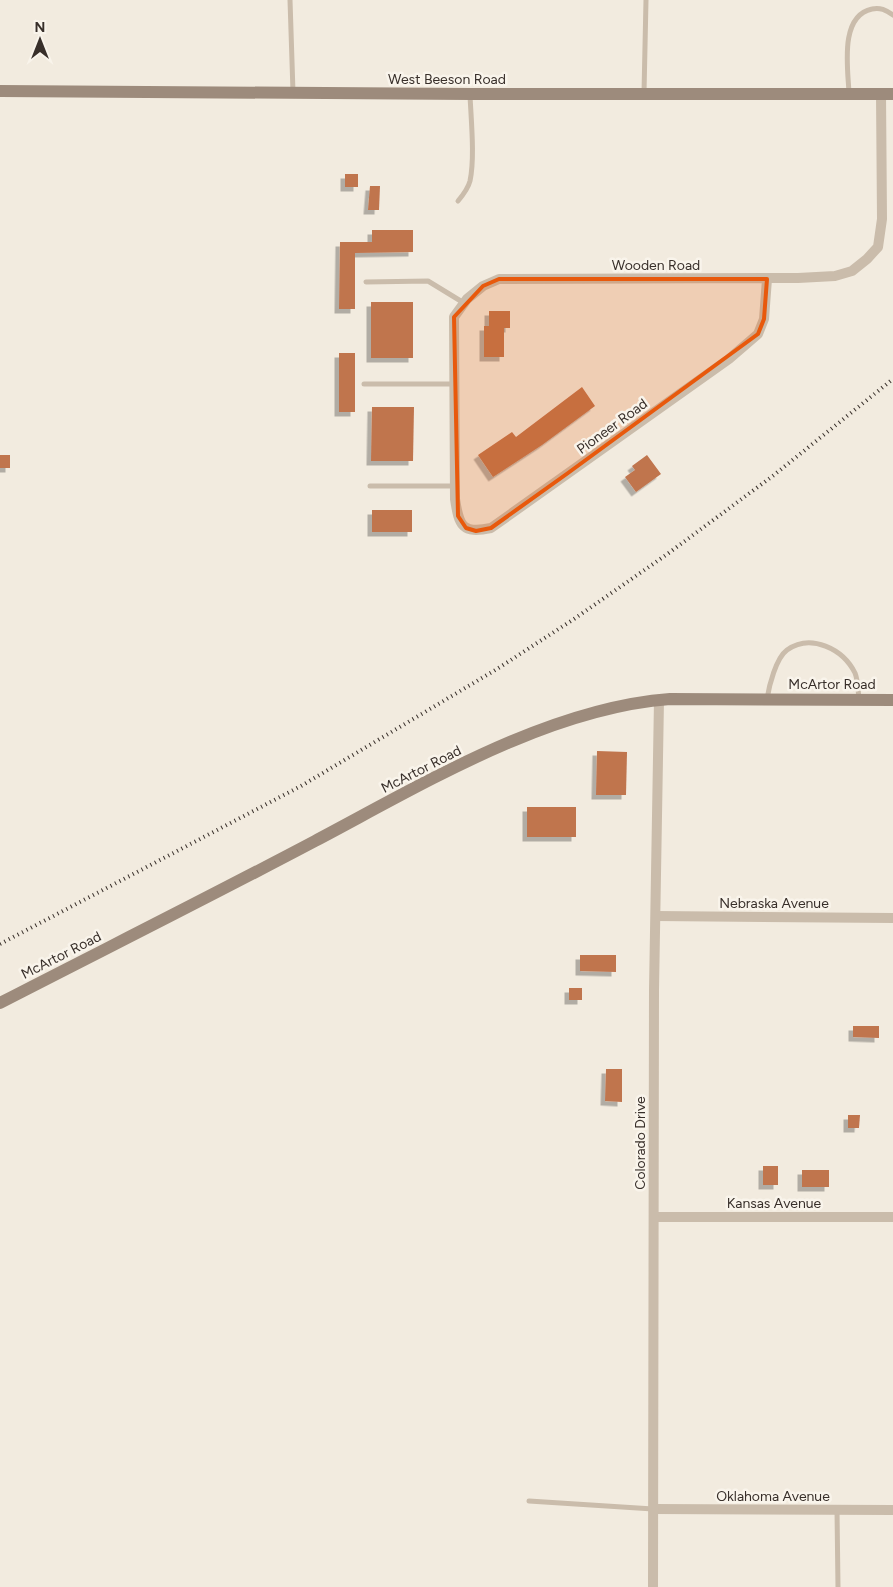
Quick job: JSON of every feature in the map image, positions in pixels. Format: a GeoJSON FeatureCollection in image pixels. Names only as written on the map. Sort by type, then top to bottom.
{"type":"FeatureCollection","features":[{"type":"Feature","properties":{"kind":"main road","name":"West Beeson Road"},"geometry":{"type":"LineString","coordinates":[[0,91],[887,94]]}},
{"type":"Feature","properties":{"kind":"main road","name":"McArtor Road"},"geometry":{"type":"LineString","coordinates":[[0,1003],[461,764],[545,729],[606,709],[648,700],[893,700]]}},
{"type":"Feature","properties":{"kind":"street","name":"Wooden Road"},"geometry":{"type":"LineString","coordinates":[[454,486],[454,317],[464,303],[483,286],[499,280],[767,279],[835,276],[852,271],[878,247],[882,219],[887,94]]}},
{"type":"Feature","properties":{"kind":"street","name":"Pioneer Road"},"geometry":{"type":"LineString","coordinates":[[454,486],[458,516],[466,528],[476,531],[491,528],[728,359],[758,334],[764,319],[767,279]]}},
{"type":"Feature","properties":{"kind":"street","name":"Colorado Drive"},"geometry":{"type":"LineString","coordinates":[[653,1587],[656,916],[659,700]]}},
{"type":"Feature","properties":{"kind":"street","name":"Nebraska Avenue"},"geometry":{"type":"LineString","coordinates":[[656,916],[893,918]]}},
{"type":"Feature","properties":{"kind":"street","name":"Kansas Avenue"},"geometry":{"type":"LineString","coordinates":[[654,1217],[893,1216]]}},
{"type":"Feature","properties":{"kind":"street","name":"Oklahoma Avenue"},"geometry":{"type":"LineString","coordinates":[[653,1509],[893,1510]]}},
{"type":"Feature","properties":{"kind":"lane"},"geometry":{"type":"LineString","coordinates":[[290,0],[293,93]]}},
{"type":"Feature","properties":{"kind":"lane"},"geometry":{"type":"LineString","coordinates":[[644,93],[646,0]]}},
{"type":"Feature","properties":{"kind":"lane"},"geometry":{"type":"LineString","coordinates":[[849,94],[848,48],[853,22],[868,10],[878,8],[887,10],[893,16]]}},
{"type":"Feature","properties":{"kind":"lane"},"geometry":{"type":"LineString","coordinates":[[458,201],[465,193],[470,181],[472,163],[470,94]]}},
{"type":"Feature","properties":{"kind":"lane"},"geometry":{"type":"LineString","coordinates":[[366,282],[428,282],[464,303]]}},
{"type":"Feature","properties":{"kind":"lane"},"geometry":{"type":"LineString","coordinates":[[364,384],[453,384]]}},
{"type":"Feature","properties":{"kind":"lane"},"geometry":{"type":"LineString","coordinates":[[370,486],[454,486]]}},
{"type":"Feature","properties":{"kind":"lane"},"geometry":{"type":"LineString","coordinates":[[767,699],[770,682],[786,650],[806,642],[825,645],[843,657],[855,673],[859,700]]}},
{"type":"Feature","properties":{"kind":"lane"},"geometry":{"type":"LineString","coordinates":[[529,1501],[653,1509]]}},
{"type":"Feature","properties":{"kind":"lane"},"geometry":{"type":"LineString","coordinates":[[837,1510],[838,1587]]}},
{"type":"Feature","properties":{"kind":"highlighted area"},"geometry":{"type":"Polygon","coordinates":[[[499,279],[767,279],[764,319],[758,334],[491,528],[476,531],[466,528],[458,516],[454,317],[483,286],[499,279]]]}},
{"type":"Feature","properties":{"kind":"building"},"geometry":{"type":"Polygon","coordinates":[[[345,174],[358,174],[358,187],[345,187],[345,174]]]}},
{"type":"Feature","properties":{"kind":"building"},"geometry":{"type":"Polygon","coordinates":[[[370,186],[380,186],[379,210],[368,210],[370,186]]]}},
{"type":"Feature","properties":{"kind":"building"},"geometry":{"type":"Polygon","coordinates":[[[372,230],[413,230],[413,252],[355,253],[355,309],[339,309],[340,242],[372,242],[372,230]]]}},
{"type":"Feature","properties":{"kind":"building"},"geometry":{"type":"Polygon","coordinates":[[[371,302],[413,302],[413,358],[371,358],[371,302]]]}},
{"type":"Feature","properties":{"kind":"building"},"geometry":{"type":"Polygon","coordinates":[[[489,311],[510,311],[510,328],[504,328],[504,357],[484,357],[484,326],[489,326],[489,311]]]}},
{"type":"Feature","properties":{"kind":"building"},"geometry":{"type":"Polygon","coordinates":[[[339,353],[355,353],[355,412],[339,412],[339,353]]]}},
{"type":"Feature","properties":{"kind":"building"},"geometry":{"type":"Polygon","coordinates":[[[582,387],[595,406],[542,445],[493,477],[478,455],[512,432],[516,437],[582,387]]]}},
{"type":"Feature","properties":{"kind":"building"},"geometry":{"type":"Polygon","coordinates":[[[372,407],[414,407],[413,461],[371,461],[372,407]]]}},
{"type":"Feature","properties":{"kind":"building"},"geometry":{"type":"Polygon","coordinates":[[[0,455],[10,455],[10,468],[0,468],[0,455]]]}},
{"type":"Feature","properties":{"kind":"building"},"geometry":{"type":"Polygon","coordinates":[[[647,455],[661,474],[636,492],[625,477],[635,470],[632,466],[647,455]]]}},
{"type":"Feature","properties":{"kind":"building"},"geometry":{"type":"Polygon","coordinates":[[[372,510],[412,510],[412,532],[372,532],[372,510]]]}},
{"type":"Feature","properties":{"kind":"building"},"geometry":{"type":"Polygon","coordinates":[[[597,751],[627,752],[626,795],[596,795],[597,751]]]}},
{"type":"Feature","properties":{"kind":"building"},"geometry":{"type":"Polygon","coordinates":[[[527,807],[576,807],[576,837],[527,837],[527,807]]]}},
{"type":"Feature","properties":{"kind":"building"},"geometry":{"type":"Polygon","coordinates":[[[580,955],[616,955],[616,972],[580,971],[580,955]]]}},
{"type":"Feature","properties":{"kind":"building"},"geometry":{"type":"Polygon","coordinates":[[[569,988],[582,988],[582,1000],[569,1000],[569,988]]]}},
{"type":"Feature","properties":{"kind":"building"},"geometry":{"type":"Polygon","coordinates":[[[853,1026],[879,1026],[879,1038],[853,1037],[853,1026]]]}},
{"type":"Feature","properties":{"kind":"building"},"geometry":{"type":"Polygon","coordinates":[[[606,1069],[622,1069],[622,1102],[605,1101],[606,1069]]]}},
{"type":"Feature","properties":{"kind":"building"},"geometry":{"type":"Polygon","coordinates":[[[848,1115],[860,1115],[859,1128],[848,1128],[848,1115]]]}},
{"type":"Feature","properties":{"kind":"building"},"geometry":{"type":"Polygon","coordinates":[[[763,1166],[778,1166],[778,1185],[763,1185],[763,1166]]]}},
{"type":"Feature","properties":{"kind":"building"},"geometry":{"type":"Polygon","coordinates":[[[802,1170],[829,1170],[829,1187],[802,1187],[802,1170]]]}},
{"type":"Feature","properties":{"kind":"railway"},"geometry":{"type":"LineString","coordinates":[[0,944],[301,786],[497,669],[574,619],[666,555],[774,475],[893,379]]}}]}
